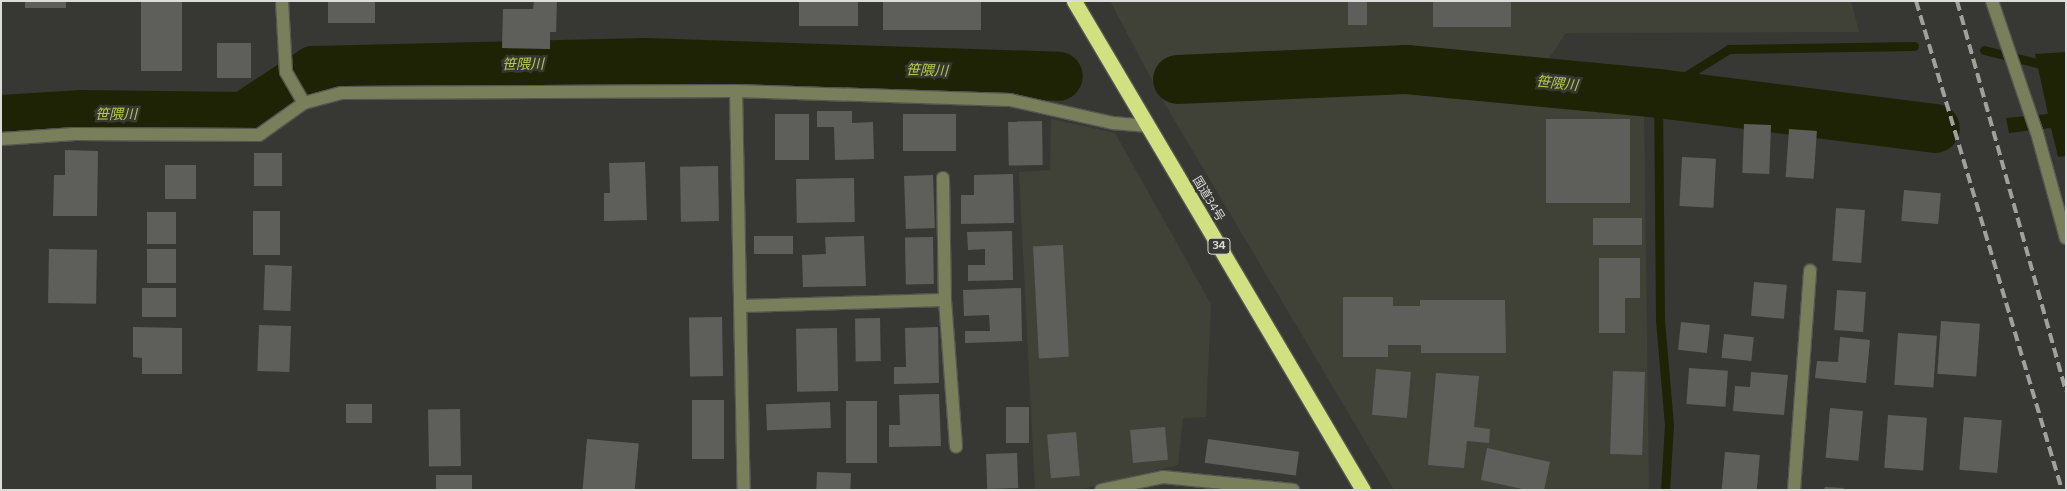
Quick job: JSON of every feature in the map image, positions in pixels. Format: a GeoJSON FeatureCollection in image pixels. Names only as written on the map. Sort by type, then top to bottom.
{"type":"FeatureCollection","features":[{"type":"Feature","properties":{"kind":"highway","name":"国道34号"},"geometry":{"type":"LineString","coordinates":[[1074,1],[1363,490]]}},
{"type":"Feature","properties":{"kind":"street"},"geometry":{"type":"LineString","coordinates":[[282,1],[286,72],[304,103]]}},
{"type":"Feature","properties":{"kind":"street"},"geometry":{"type":"LineString","coordinates":[[1992,1],[2006,48],[2037,133],[2066,238]]}},
{"type":"Feature","properties":{"kind":"street"},"geometry":{"type":"LineString","coordinates":[[736,91],[744,490]]}},
{"type":"Feature","properties":{"kind":"street"},"geometry":{"type":"LineString","coordinates":[[1,139],[75,134],[259,135],[304,103],[342,93],[736,91],[1010,100],[1113,123],[1148,126]]}},
{"type":"Feature","properties":{"kind":"street"},"geometry":{"type":"LineString","coordinates":[[943,178],[945,300],[956,447]]}},
{"type":"Feature","properties":{"kind":"street"},"geometry":{"type":"LineString","coordinates":[[1794,490],[1810,271]]}},
{"type":"Feature","properties":{"kind":"street"},"geometry":{"type":"LineString","coordinates":[[740,306],[945,300]]}},
{"type":"Feature","properties":{"kind":"street"},"geometry":{"type":"LineString","coordinates":[[1101,490],[1163,477],[1293,490]]}},
{"type":"Feature","properties":{"kind":"shaded area"},"geometry":{"type":"Polygon","coordinates":[[[1110,1],[1851,1],[1859,32],[1566,33],[1529,88],[1644,108],[1649,490],[1394,490],[1162,99],[1110,1]]]}},
{"type":"Feature","properties":{"kind":"shaded area"},"geometry":{"type":"Polygon","coordinates":[[[2066,52],[2066,156],[2058,157],[2051,128],[2009,133],[2006,118],[2048,114],[2035,54],[2066,52]]]}},
{"type":"Feature","properties":{"kind":"shaded area"},"geometry":{"type":"Polygon","coordinates":[[[1051,119],[1115,133],[1211,304],[1206,417],[1183,418],[1178,465],[1078,490],[1035,490],[1019,172],[1050,170],[1051,119]]]}},
{"type":"Feature","properties":{"kind":"building"},"geometry":{"type":"Polygon","coordinates":[[[25,1],[66,1],[66,8],[25,8],[25,1]]]}},
{"type":"Feature","properties":{"kind":"building"},"geometry":{"type":"Polygon","coordinates":[[[141,1],[182,1],[182,71],[141,71],[141,1]]]}},
{"type":"Feature","properties":{"kind":"building"},"geometry":{"type":"Polygon","coordinates":[[[328,1],[375,1],[375,23],[328,23],[328,1]]]}},
{"type":"Feature","properties":{"kind":"building"},"geometry":{"type":"Polygon","coordinates":[[[534,1],[557,1],[556,32],[550,32],[550,49],[502,48],[503,9],[533,9],[534,1]]]}},
{"type":"Feature","properties":{"kind":"building"},"geometry":{"type":"Polygon","coordinates":[[[799,1],[858,1],[858,26],[799,26],[799,1]]]}},
{"type":"Feature","properties":{"kind":"building"},"geometry":{"type":"Polygon","coordinates":[[[883,1],[981,1],[981,30],[883,30],[883,1]]]}},
{"type":"Feature","properties":{"kind":"building"},"geometry":{"type":"Polygon","coordinates":[[[1348,1],[1367,1],[1367,25],[1348,25],[1348,1]]]}},
{"type":"Feature","properties":{"kind":"building"},"geometry":{"type":"Polygon","coordinates":[[[1433,1],[1511,1],[1511,27],[1433,27],[1433,1]]]}},
{"type":"Feature","properties":{"kind":"building"},"geometry":{"type":"Polygon","coordinates":[[[217,43],[251,43],[251,78],[217,78],[217,43]]]}},
{"type":"Feature","properties":{"kind":"building"},"geometry":{"type":"Polygon","coordinates":[[[817,111],[852,111],[852,123],[873,122],[874,159],[835,160],[834,127],[817,127],[817,111]]]}},
{"type":"Feature","properties":{"kind":"building"},"geometry":{"type":"Polygon","coordinates":[[[775,114],[809,114],[809,160],[775,160],[775,114]]]}},
{"type":"Feature","properties":{"kind":"building"},"geometry":{"type":"Polygon","coordinates":[[[903,114],[956,114],[956,151],[903,151],[903,114]]]}},
{"type":"Feature","properties":{"kind":"building"},"geometry":{"type":"Polygon","coordinates":[[[1546,119],[1630,119],[1630,203],[1546,203],[1546,119]]]}},
{"type":"Feature","properties":{"kind":"building"},"geometry":{"type":"Polygon","coordinates":[[[1042,121],[1043,165],[1009,166],[1008,122],[1042,121]]]}},
{"type":"Feature","properties":{"kind":"building"},"geometry":{"type":"Polygon","coordinates":[[[1744,124],[1771,125],[1769,174],[1742,173],[1744,124]]]}},
{"type":"Feature","properties":{"kind":"building"},"geometry":{"type":"Polygon","coordinates":[[[1789,129],[1817,131],[1814,179],[1786,177],[1789,129]]]}},
{"type":"Feature","properties":{"kind":"building"},"geometry":{"type":"Polygon","coordinates":[[[65,150],[98,151],[97,216],[53,216],[54,175],[65,175],[65,150]]]}},
{"type":"Feature","properties":{"kind":"building"},"geometry":{"type":"Polygon","coordinates":[[[254,153],[282,153],[282,186],[254,186],[254,153]]]}},
{"type":"Feature","properties":{"kind":"building"},"geometry":{"type":"Polygon","coordinates":[[[1682,157],[1716,159],[1713,208],[1679,206],[1682,157]]]}},
{"type":"Feature","properties":{"kind":"building"},"geometry":{"type":"Polygon","coordinates":[[[645,162],[647,220],[604,221],[604,193],[610,193],[609,163],[645,162]]]}},
{"type":"Feature","properties":{"kind":"building"},"geometry":{"type":"Polygon","coordinates":[[[165,165],[196,165],[196,199],[165,199],[165,165]]]}},
{"type":"Feature","properties":{"kind":"building"},"geometry":{"type":"Polygon","coordinates":[[[718,166],[719,221],[681,222],[680,167],[718,166]]]}},
{"type":"Feature","properties":{"kind":"building"},"geometry":{"type":"Polygon","coordinates":[[[1013,174],[1014,223],[961,224],[961,195],[974,195],[974,175],[1013,174]]]}},
{"type":"Feature","properties":{"kind":"building"},"geometry":{"type":"Polygon","coordinates":[[[933,175],[935,228],[906,229],[904,176],[933,175]]]}},
{"type":"Feature","properties":{"kind":"building"},"geometry":{"type":"Polygon","coordinates":[[[854,178],[855,222],[797,223],[796,179],[854,178]]]}},
{"type":"Feature","properties":{"kind":"building"},"geometry":{"type":"Polygon","coordinates":[[[1904,190],[1941,193],[1938,224],[1901,221],[1904,190]]]}},
{"type":"Feature","properties":{"kind":"building"},"geometry":{"type":"Polygon","coordinates":[[[1836,208],[1865,210],[1861,263],[1832,261],[1836,208]]]}},
{"type":"Feature","properties":{"kind":"building"},"geometry":{"type":"Polygon","coordinates":[[[253,211],[280,211],[280,255],[253,255],[253,211]]]}},
{"type":"Feature","properties":{"kind":"building"},"geometry":{"type":"Polygon","coordinates":[[[147,212],[176,212],[176,244],[147,244],[147,212]]]}},
{"type":"Feature","properties":{"kind":"building"},"geometry":{"type":"Polygon","coordinates":[[[1593,218],[1642,218],[1642,245],[1593,245],[1593,218]]]}},
{"type":"Feature","properties":{"kind":"building"},"geometry":{"type":"Polygon","coordinates":[[[1012,231],[1013,280],[968,281],[968,265],[985,265],[985,249],[968,250],[967,232],[1012,231]]]}},
{"type":"Feature","properties":{"kind":"building"},"geometry":{"type":"Polygon","coordinates":[[[754,236],[793,236],[793,254],[754,254],[754,236]]]}},
{"type":"Feature","properties":{"kind":"building"},"geometry":{"type":"Polygon","coordinates":[[[864,236],[866,286],[803,287],[802,255],[826,254],[825,237],[864,236]]]}},
{"type":"Feature","properties":{"kind":"building"},"geometry":{"type":"Polygon","coordinates":[[[905,237],[933,237],[934,284],[906,284],[905,237]]]}},
{"type":"Feature","properties":{"kind":"building"},"geometry":{"type":"Polygon","coordinates":[[[1063,245],[1069,357],[1039,358],[1033,247],[1063,245]]]}},
{"type":"Feature","properties":{"kind":"building"},"geometry":{"type":"Polygon","coordinates":[[[49,249],[97,250],[96,304],[48,303],[49,249]]]}},
{"type":"Feature","properties":{"kind":"building"},"geometry":{"type":"Polygon","coordinates":[[[147,249],[176,249],[176,283],[147,283],[147,249]]]}},
{"type":"Feature","properties":{"kind":"building"},"geometry":{"type":"Polygon","coordinates":[[[1599,258],[1640,258],[1640,298],[1625,298],[1625,333],[1599,333],[1599,258]]]}},
{"type":"Feature","properties":{"kind":"building"},"geometry":{"type":"Polygon","coordinates":[[[265,265],[292,266],[290,311],[263,310],[265,265]]]}},
{"type":"Feature","properties":{"kind":"building"},"geometry":{"type":"Polygon","coordinates":[[[1754,282],[1787,285],[1784,319],[1751,316],[1754,282]]]}},
{"type":"Feature","properties":{"kind":"building"},"geometry":{"type":"Polygon","coordinates":[[[142,288],[176,288],[176,317],[142,317],[142,288]]]}},
{"type":"Feature","properties":{"kind":"building"},"geometry":{"type":"Polygon","coordinates":[[[1021,288],[1022,341],[965,343],[965,331],[990,331],[989,315],[964,316],[963,290],[1021,288]]]}},
{"type":"Feature","properties":{"kind":"building"},"geometry":{"type":"Polygon","coordinates":[[[1837,290],[1866,292],[1863,332],[1834,330],[1837,290]]]}},
{"type":"Feature","properties":{"kind":"building"},"geometry":{"type":"Polygon","coordinates":[[[1343,297],[1393,297],[1393,306],[1420,306],[1420,300],[1505,300],[1506,353],[1421,353],[1421,345],[1388,345],[1388,357],[1343,357],[1343,297]]]}},
{"type":"Feature","properties":{"kind":"building"},"geometry":{"type":"Polygon","coordinates":[[[722,317],[723,376],[690,377],[689,318],[722,317]]]}},
{"type":"Feature","properties":{"kind":"building"},"geometry":{"type":"Polygon","coordinates":[[[855,318],[880,318],[881,361],[856,361],[855,318]]]}},
{"type":"Feature","properties":{"kind":"building"},"geometry":{"type":"Polygon","coordinates":[[[1941,321],[1980,324],[1976,377],[1937,374],[1941,321]]]}},
{"type":"Feature","properties":{"kind":"building"},"geometry":{"type":"Polygon","coordinates":[[[1681,322],[1710,325],[1707,353],[1678,350],[1681,322]]]}},
{"type":"Feature","properties":{"kind":"building"},"geometry":{"type":"Polygon","coordinates":[[[259,325],[291,326],[289,372],[257,371],[259,325]]]}},
{"type":"Feature","properties":{"kind":"building"},"geometry":{"type":"Polygon","coordinates":[[[133,327],[182,328],[182,374],[142,374],[142,358],[133,357],[133,327]]]}},
{"type":"Feature","properties":{"kind":"building"},"geometry":{"type":"Polygon","coordinates":[[[938,327],[939,383],[894,384],[894,367],[906,367],[905,328],[938,327]]]}},
{"type":"Feature","properties":{"kind":"building"},"geometry":{"type":"Polygon","coordinates":[[[837,328],[838,391],[797,392],[796,329],[837,328]]]}},
{"type":"Feature","properties":{"kind":"building"},"geometry":{"type":"Polygon","coordinates":[[[1898,333],[1937,336],[1933,388],[1894,385],[1898,333]]]}},
{"type":"Feature","properties":{"kind":"building"},"geometry":{"type":"Polygon","coordinates":[[[1724,334],[1754,337],[1751,361],[1721,358],[1724,334]]]}},
{"type":"Feature","properties":{"kind":"building"},"geometry":{"type":"Polygon","coordinates":[[[1840,337],[1870,340],[1866,383],[1815,378],[1817,361],[1838,362],[1840,337]]]}},
{"type":"Feature","properties":{"kind":"building"},"geometry":{"type":"Polygon","coordinates":[[[1689,368],[1728,371],[1725,407],[1686,404],[1689,368]]]}},
{"type":"Feature","properties":{"kind":"building"},"geometry":{"type":"Polygon","coordinates":[[[1376,369],[1411,372],[1407,418],[1372,415],[1376,369]]]}},
{"type":"Feature","properties":{"kind":"building"},"geometry":{"type":"Polygon","coordinates":[[[1613,371],[1645,372],[1642,455],[1610,454],[1613,371]]]}},
{"type":"Feature","properties":{"kind":"building"},"geometry":{"type":"Polygon","coordinates":[[[1751,372],[1788,375],[1784,415],[1733,411],[1735,386],[1750,387],[1751,372]]]}},
{"type":"Feature","properties":{"kind":"building"},"geometry":{"type":"Polygon","coordinates":[[[1436,373],[1479,376],[1474,427],[1490,429],[1489,443],[1467,441],[1464,468],[1428,465],[1436,373]]]}},
{"type":"Feature","properties":{"kind":"building"},"geometry":{"type":"Polygon","coordinates":[[[939,394],[941,446],[889,447],[889,425],[900,425],[899,395],[939,394]]]}},
{"type":"Feature","properties":{"kind":"building"},"geometry":{"type":"Polygon","coordinates":[[[692,400],[724,400],[724,459],[692,459],[692,400]]]}},
{"type":"Feature","properties":{"kind":"building"},"geometry":{"type":"Polygon","coordinates":[[[846,401],[877,401],[877,463],[846,463],[846,401]]]}},
{"type":"Feature","properties":{"kind":"building"},"geometry":{"type":"Polygon","coordinates":[[[830,402],[831,428],[767,430],[766,404],[830,402]]]}},
{"type":"Feature","properties":{"kind":"building"},"geometry":{"type":"Polygon","coordinates":[[[346,404],[372,404],[372,423],[346,423],[346,404]]]}},
{"type":"Feature","properties":{"kind":"building"},"geometry":{"type":"Polygon","coordinates":[[[1006,407],[1029,407],[1029,443],[1006,443],[1006,407]]]}},
{"type":"Feature","properties":{"kind":"building"},"geometry":{"type":"Polygon","coordinates":[[[1830,408],[1863,411],[1859,461],[1826,458],[1830,408]]]}},
{"type":"Feature","properties":{"kind":"building"},"geometry":{"type":"Polygon","coordinates":[[[460,409],[461,466],[429,467],[428,410],[460,409]]]}},
{"type":"Feature","properties":{"kind":"building"},"geometry":{"type":"Polygon","coordinates":[[[1888,415],[1927,418],[1923,471],[1884,468],[1888,415]]]}},
{"type":"Feature","properties":{"kind":"building"},"geometry":{"type":"Polygon","coordinates":[[[1964,417],[2002,420],[1997,473],[1959,470],[1964,417]]]}},
{"type":"Feature","properties":{"kind":"building"},"geometry":{"type":"Polygon","coordinates":[[[1165,427],[1168,460],[1133,463],[1130,430],[1165,427]]]}},
{"type":"Feature","properties":{"kind":"building"},"geometry":{"type":"Polygon","coordinates":[[[1076,432],[1080,476],[1051,478],[1047,435],[1076,432]]]}},
{"type":"Feature","properties":{"kind":"building"},"geometry":{"type":"Polygon","coordinates":[[[587,439],[639,444],[635,490],[583,490],[587,439]]]}},
{"type":"Feature","properties":{"kind":"building"},"geometry":{"type":"Polygon","coordinates":[[[1208,439],[1299,452],[1296,476],[1205,463],[1208,439]]]}},
{"type":"Feature","properties":{"kind":"building"},"geometry":{"type":"Polygon","coordinates":[[[1487,448],[1550,462],[1544,490],[1527,490],[1481,480],[1487,448]]]}},
{"type":"Feature","properties":{"kind":"building"},"geometry":{"type":"Polygon","coordinates":[[[1725,452],[1760,455],[1757,490],[1722,490],[1725,452]]]}},
{"type":"Feature","properties":{"kind":"building"},"geometry":{"type":"Polygon","coordinates":[[[1017,453],[1018,488],[987,489],[986,454],[1017,453]]]}},
{"type":"Feature","properties":{"kind":"building"},"geometry":{"type":"Polygon","coordinates":[[[817,472],[851,473],[850,490],[816,490],[817,472]]]}},
{"type":"Feature","properties":{"kind":"building"},"geometry":{"type":"Polygon","coordinates":[[[436,475],[472,475],[472,490],[436,490],[436,475]]]}},
{"type":"Feature","properties":{"kind":"building"},"geometry":{"type":"Polygon","coordinates":[[[1825,487],[1844,488],[1843,490],[1824,490],[1825,487]]]}},
{"type":"Feature","properties":{"kind":"waterway"},"geometry":{"type":"LineString","coordinates":[[1665,490],[1669,425],[1660,319],[1658,93],[1729,49],[1914,46]]}},
{"type":"Feature","properties":{"kind":"waterway"},"geometry":{"type":"LineString","coordinates":[[1984,50],[2037,63]]}},
{"type":"Feature","properties":{"kind":"waterway","name":"笹隈川"},"geometry":{"type":"LineString","coordinates":[[1,119],[81,114],[243,116],[313,70],[644,62],[1058,76]]}},
{"type":"Feature","properties":{"kind":"waterway","name":"笹隈川"},"geometry":{"type":"LineString","coordinates":[[1177,79],[1406,69],[1658,93],[1935,128]]}},
{"type":"Feature","properties":{"kind":"railway"},"geometry":{"type":"LineString","coordinates":[[1916,1],[2062,490]]}},
{"type":"Feature","properties":{"kind":"railway"},"geometry":{"type":"LineString","coordinates":[[1957,1],[2066,391]]}}]}
